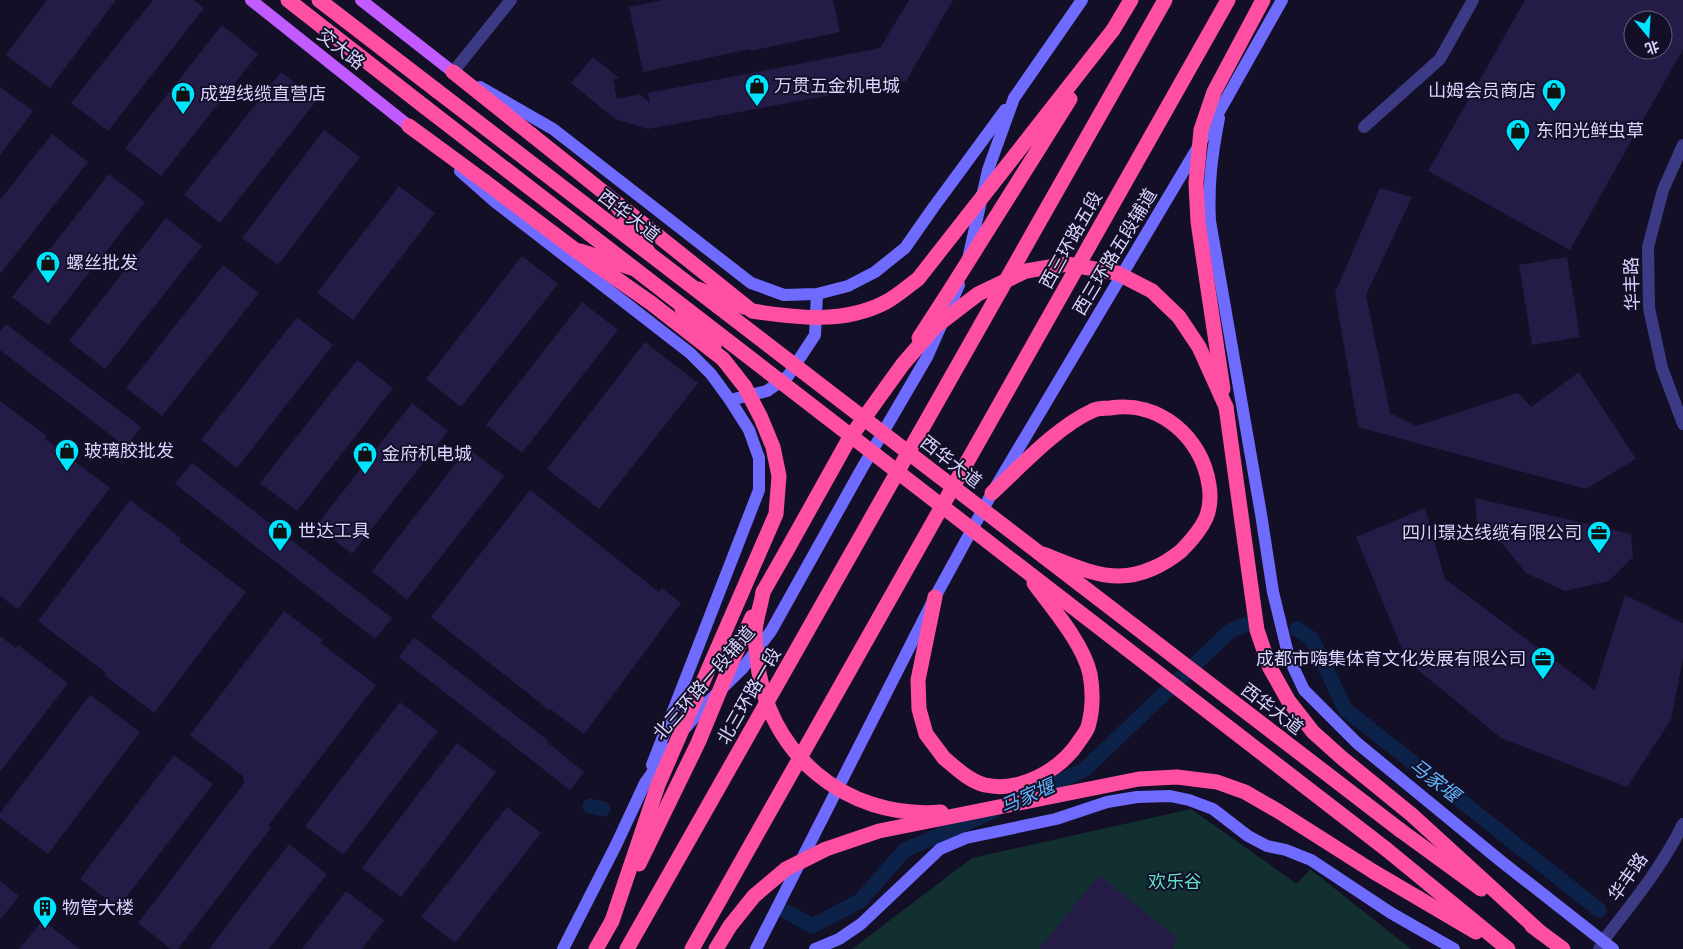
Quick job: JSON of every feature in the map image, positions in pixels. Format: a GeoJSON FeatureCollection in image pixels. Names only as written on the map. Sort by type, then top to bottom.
{"type":"FeatureCollection","features":[{"type":"Feature","properties":{"kind":"highway"},"geometry":{"type":"LineString","coordinates":[[288,0],[425,108],[1386,849],[1506,949]]}},
{"type":"Feature","properties":{"kind":"highway","name":"西华大道"},"geometry":{"type":"LineString","coordinates":[[318,0],[1400,830],[1564,949]]}},
{"type":"Feature","properties":{"kind":"highway"},"geometry":{"type":"LineString","coordinates":[[596,949],[612,921],[698,743],[730,666],[764,592],[849,439],[904,364],[1130,0]]}},
{"type":"Feature","properties":{"kind":"highway","name":"西三环路五段"},"geometry":{"type":"LineString","coordinates":[[904,461],[1165,0]]}},
{"type":"Feature","properties":{"kind":"highway","name":"西三环路五段"},"geometry":{"type":"LineString","coordinates":[[692,949],[1228,0]]}},
{"type":"Feature","properties":{"kind":"highway"},"geometry":{"type":"LineString","coordinates":[[1263,0],[1214,92],[1202,130],[1196,183],[1198,222],[1257,630],[1270,668],[1288,700],[1313,732],[1412,815],[1540,932]]}},
{"type":"Feature","properties":{"kind":"highway"},"geometry":{"type":"LineString","coordinates":[[690,285],[752,311],[785,316],[829,318],[862,312],[886,302],[918,279],[1113,30]]}},
{"type":"Feature","properties":{"kind":"highway"},"geometry":{"type":"LineString","coordinates":[[453,72],[752,311]]}},
{"type":"Feature","properties":{"kind":"highway"},"geometry":{"type":"LineString","coordinates":[[409,126],[574,249],[651,303],[723,359]]}},
{"type":"Feature","properties":{"kind":"highway"},"geometry":{"type":"LineString","coordinates":[[611,198],[650,256]]}},
{"type":"Feature","properties":{"kind":"highway"},"geometry":{"type":"LineString","coordinates":[[574,249],[635,269]]}},
{"type":"Feature","properties":{"kind":"highway"},"geometry":{"type":"LineString","coordinates":[[904,364],[936,327],[978,294],[1026,271],[1067,264],[1116,273],[1152,291],[1179,317],[1199,347],[1226,407]]}},
{"type":"Feature","properties":{"kind":"highway"},"geometry":{"type":"LineString","coordinates":[[612,921],[658,785],[776,514],[779,476],[773,447],[761,418],[745,388],[675,300]]}},
{"type":"Feature","properties":{"kind":"highway"},"geometry":{"type":"LineString","coordinates":[[992,492],[1062,429],[1093,410],[1122,406],[1149,410],[1173,422],[1194,444],[1207,468],[1210,493],[1206,517],[1193,540],[1172,558],[1148,571],[1119,576],[1094,573],[1037,552]]}},
{"type":"Feature","properties":{"kind":"highway","name":"北三环路一段"},"geometry":{"type":"LineString","coordinates":[[627,949],[904,461]]}},
{"type":"Feature","properties":{"kind":"highway"},"geometry":{"type":"LineString","coordinates":[[935,597],[918,680],[919,709],[926,734],[944,758],[963,774],[985,784],[1007,785],[1030,780],[1054,768],[1074,751],[1088,728],[1092,700],[1090,673],[1076,640],[1022,568]]}},
{"type":"Feature","properties":{"kind":"highway"},"geometry":{"type":"LineString","coordinates":[[764,592],[755,633],[758,670],[762,686],[775,722],[789,745],[810,769],[832,785],[866,803],[894,809],[928,813],[1002,807]]}},
{"type":"Feature","properties":{"kind":"highway"},"geometry":{"type":"LineString","coordinates":[[716,949],[730,926],[754,896],[786,869],[826,849],[880,832],[1140,779],[1177,777],[1218,782],[1245,792],[1374,872],[1506,949]]}},
{"type":"Feature","properties":{"kind":"main road","name":"交大路"},"geometry":{"type":"LineString","coordinates":[[251,0],[409,126]]}},
{"type":"Feature","properties":{"kind":"main road"},"geometry":{"type":"LineString","coordinates":[[361,0],[453,72],[553,129],[750,283],[784,294],[817,294],[848,286],[875,272],[905,248],[1014,98],[1082,0]]}},
{"type":"Feature","properties":{"kind":"main road","name":"西三环路五段辅道"},"geometry":{"type":"LineString","coordinates":[[935,597],[992,492],[1220,110],[1282,0]]}},
{"type":"Feature","properties":{"kind":"main road","name":"北三环路一段辅道"},"geometry":{"type":"LineString","coordinates":[[563,949],[645,783],[679,735],[708,702],[742,669],[771,631],[927,356],[964,275],[988,170],[1014,98]]}},
{"type":"Feature","properties":{"kind":"main road"},"geometry":{"type":"LineString","coordinates":[[1220,110],[1208,191],[1210,221],[1260,504],[1273,592],[1289,658],[1304,690],[1357,743],[1606,947]]}},
{"type":"Feature","properties":{"kind":"main road"},"geometry":{"type":"LineString","coordinates":[[409,126],[494,201],[690,353],[711,374],[749,430],[759,458],[759,490],[645,783]]}},
{"type":"Feature","properties":{"kind":"main road"},"geometry":{"type":"LineString","coordinates":[[730,400],[767,391],[788,376],[815,335],[817,294]]}},
{"type":"Feature","properties":{"kind":"main road"},"geometry":{"type":"LineString","coordinates":[[756,949],[935,597]]}},
{"type":"Feature","properties":{"kind":"main road"},"geometry":{"type":"LineString","coordinates":[[816,949],[839,939],[861,924],[940,849],[966,838],[1056,819],[1108,802],[1137,797],[1170,796],[1189,800],[1213,810],[1248,836],[1267,846],[1286,850],[1311,860],[1390,913],[1454,949]]}},
{"type":"Feature","properties":{"kind":"street"},"geometry":{"type":"LineString","coordinates":[[453,72],[511,0]]}},
{"type":"Feature","properties":{"kind":"street"},"geometry":{"type":"LineString","coordinates":[[1364,127],[1440,59],[1472,0]]}},
{"type":"Feature","properties":{"kind":"street","name":"华丰路"},"geometry":{"type":"LineString","coordinates":[[1683,145],[1662,190],[1648,247],[1649,308],[1662,368],[1683,424]]}},
{"type":"Feature","properties":{"kind":"street","name":"华丰路"},"geometry":{"type":"LineString","coordinates":[[1606,947],[1606,937],[1645,887],[1683,824]]}},
{"type":"Feature","properties":{"kind":"green space","name":"欢乐谷"},"geometry":{"type":"Polygon","coordinates":[[[1191,809],[1297,884],[1310,869],[1411,949],[852,949],[972,858],[1191,809]]]}},
{"type":"Feature","properties":{"kind":"building"},"geometry":{"type":"Polygon","coordinates":[[[47,0],[116,0],[50,88],[6,55],[47,0]]]}},
{"type":"Feature","properties":{"kind":"building"},"geometry":{"type":"Polygon","coordinates":[[[153,0],[193,0],[204,8],[108,131],[71,103],[153,0]]]}},
{"type":"Feature","properties":{"kind":"building"},"geometry":{"type":"Polygon","coordinates":[[[663,0],[833,0],[840,32],[643,72],[629,7],[663,0]]]}},
{"type":"Feature","properties":{"kind":"building"},"geometry":{"type":"Polygon","coordinates":[[[909,0],[953,0],[906,81],[648,129],[615,119],[571,83],[593,57],[619,78],[613,79],[617,99],[639,94],[650,103],[648,93],[880,48],[909,0]]]}},
{"type":"Feature","properties":{"kind":"building","name":"山姆会员商店"},"geometry":{"type":"Polygon","coordinates":[[[1525,0],[1683,0],[1683,49],[1570,250],[1428,171],[1525,0]]]}},
{"type":"Feature","properties":{"kind":"building"},"geometry":{"type":"Polygon","coordinates":[[[222,25],[258,54],[161,176],[125,148],[222,25]]]}},
{"type":"Feature","properties":{"kind":"building"},"geometry":{"type":"Polygon","coordinates":[[[281,72],[317,100],[220,223],[184,195],[281,72]]]}},
{"type":"Feature","properties":{"kind":"building"},"geometry":{"type":"Polygon","coordinates":[[[0,87],[33,111],[0,155],[0,87]]]}},
{"type":"Feature","properties":{"kind":"building"},"geometry":{"type":"Polygon","coordinates":[[[324,130],[360,157],[278,265],[242,238],[324,130]]]}},
{"type":"Feature","properties":{"kind":"building"},"geometry":{"type":"Polygon","coordinates":[[[52,134],[88,162],[0,274],[0,200],[52,134]]]}},
{"type":"Feature","properties":{"kind":"building"},"geometry":{"type":"Polygon","coordinates":[[[109,174],[145,202],[48,325],[12,297],[109,174]]]}},
{"type":"Feature","properties":{"kind":"building"},"geometry":{"type":"Polygon","coordinates":[[[399,186],[435,213],[353,320],[317,293],[399,186]]]}},
{"type":"Feature","properties":{"kind":"building"},"geometry":{"type":"Polygon","coordinates":[[[1380,188],[1412,197],[1366,295],[1390,413],[1416,426],[1518,393],[1531,407],[1579,372],[1636,459],[1586,489],[1358,427],[1335,293],[1380,188]]]}},
{"type":"Feature","properties":{"kind":"building"},"geometry":{"type":"Polygon","coordinates":[[[166,218],[202,246],[105,369],[69,341],[166,218]]]}},
{"type":"Feature","properties":{"kind":"building"},"geometry":{"type":"Polygon","coordinates":[[[522,256],[558,284],[461,407],[426,379],[522,256]]]}},
{"type":"Feature","properties":{"kind":"building"},"geometry":{"type":"Polygon","coordinates":[[[1567,257],[1580,337],[1532,345],[1519,265],[1567,257]]]}},
{"type":"Feature","properties":{"kind":"building"},"geometry":{"type":"Polygon","coordinates":[[[223,265],[259,293],[162,416],[126,388],[223,265]]]}},
{"type":"Feature","properties":{"kind":"building"},"geometry":{"type":"Polygon","coordinates":[[[582,302],[618,330],[522,453],[486,425],[582,302]]]}},
{"type":"Feature","properties":{"kind":"building"},"geometry":{"type":"Polygon","coordinates":[[[297,317],[333,345],[237,468],[201,440],[297,317]]]}},
{"type":"Feature","properties":{"kind":"building"},"geometry":{"type":"Polygon","coordinates":[[[6,324],[141,427],[126,447],[0,350],[0,332],[6,324]]]}},
{"type":"Feature","properties":{"kind":"building"},"geometry":{"type":"Polygon","coordinates":[[[645,342],[698,383],[599,509],[547,469],[645,342]]]}},
{"type":"Feature","properties":{"kind":"building"},"geometry":{"type":"Polygon","coordinates":[[[357,360],[393,388],[297,511],[260,483],[357,360]]]}},
{"type":"Feature","properties":{"kind":"building"},"geometry":{"type":"Polygon","coordinates":[[[0,401],[47,436],[45,439],[110,488],[18,609],[0,596],[0,401]]]}},
{"type":"Feature","properties":{"kind":"building"},"geometry":{"type":"Polygon","coordinates":[[[412,403],[448,431],[352,554],[316,526],[412,403]]]}},
{"type":"Feature","properties":{"kind":"building"},"geometry":{"type":"Polygon","coordinates":[[[468,448],[504,476],[407,600],[372,571],[468,448]]]}},
{"type":"Feature","properties":{"kind":"building"},"geometry":{"type":"Polygon","coordinates":[[[192,463],[392,618],[375,639],[175,484],[192,463]]]}},
{"type":"Feature","properties":{"kind":"building"},"geometry":{"type":"Polygon","coordinates":[[[530,490],[659,592],[662,588],[681,603],[584,734],[549,710],[431,617],[530,490]]]}},
{"type":"Feature","properties":{"kind":"building"},"geometry":{"type":"Polygon","coordinates":[[[1475,498],[1631,534],[1633,557],[1609,581],[1565,591],[1526,573],[1500,541],[1477,525],[1475,498]]]}},
{"type":"Feature","properties":{"kind":"building"},"geometry":{"type":"Polygon","coordinates":[[[130,500],[181,538],[179,541],[246,592],[154,713],[104,675],[106,673],[38,621],[130,500]]]}},
{"type":"Feature","properties":{"kind":"building"},"geometry":{"type":"Polygon","coordinates":[[[1425,508],[1445,579],[1595,690],[1625,595],[1683,623],[1683,658],[1671,720],[1627,787],[1501,738],[1407,661],[1356,537],[1425,508]]]}},
{"type":"Feature","properties":{"kind":"building"},"geometry":{"type":"Polygon","coordinates":[[[284,611],[323,640],[321,643],[376,685],[268,826],[271,828],[178,949],[171,949],[138,923],[245,782],[242,780],[244,777],[190,735],[284,611]]]}},
{"type":"Feature","properties":{"kind":"building"},"geometry":{"type":"Polygon","coordinates":[[[0,636],[16,648],[18,645],[68,683],[0,772],[0,636]]]}},
{"type":"Feature","properties":{"kind":"building"},"geometry":{"type":"Polygon","coordinates":[[[414,637],[549,741],[547,742],[584,772],[570,790],[399,657],[414,637]]]}},
{"type":"Feature","properties":{"kind":"building"},"geometry":{"type":"Polygon","coordinates":[[[90,695],[140,732],[48,854],[0,818],[0,813],[90,695]]]}},
{"type":"Feature","properties":{"kind":"building"},"geometry":{"type":"Polygon","coordinates":[[[400,702],[438,731],[343,855],[305,826],[400,702]]]}},
{"type":"Feature","properties":{"kind":"building"},"geometry":{"type":"Polygon","coordinates":[[[457,743],[496,772],[401,897],[362,868],[457,743]]]}},
{"type":"Feature","properties":{"kind":"building"},"geometry":{"type":"Polygon","coordinates":[[[174,755],[213,784],[118,908],[80,879],[174,755]]]}},
{"type":"Feature","properties":{"kind":"building"},"geometry":{"type":"Polygon","coordinates":[[[507,807],[541,833],[455,943],[421,917],[507,807]]]}},
{"type":"Feature","properties":{"kind":"building"},"geometry":{"type":"Polygon","coordinates":[[[289,844],[327,874],[269,949],[209,949],[289,844]]]}},
{"type":"Feature","properties":{"kind":"building"},"geometry":{"type":"Polygon","coordinates":[[[1099,875],[1177,938],[1173,949],[1039,949],[1099,875]]]}},
{"type":"Feature","properties":{"kind":"building"},"geometry":{"type":"Polygon","coordinates":[[[0,881],[19,896],[0,920],[0,881]]]}},
{"type":"Feature","properties":{"kind":"building"},"geometry":{"type":"Polygon","coordinates":[[[346,891],[384,920],[362,949],[302,949],[346,891]]]}},
{"type":"Feature","properties":{"kind":"building","name":"物管大楼"},"geometry":{"type":"Polygon","coordinates":[[[43,920],[79,949],[19,949],[43,920]]]}},
{"type":"Feature","properties":{"kind":"waterway","name":"马家堰"},"geometry":{"type":"LineString","coordinates":[[1017,800],[1084,770],[1230,631],[1247,624]]}},
{"type":"Feature","properties":{"kind":"waterway","name":"马家堰"},"geometry":{"type":"LineString","coordinates":[[1297,629],[1312,639],[1345,709],[1599,910]]}},
{"type":"Feature","properties":{"kind":"waterway","name":"马家堰"},"geometry":{"type":"LineString","coordinates":[[590,806],[603,809]]}},
{"type":"Feature","properties":{"kind":"waterway","name":"马家堰"},"geometry":{"type":"LineString","coordinates":[[787,912],[812,926],[860,901],[905,850],[992,812]]}},
{"type":"Feature","properties":{"kind":"place","name":"万贯五金机电城"},"geometry":{"type":"Point","coordinates":[757,107]}},
{"type":"Feature","properties":{"kind":"place","name":"山姆会员商店"},"geometry":{"type":"Point","coordinates":[1554,112]}},
{"type":"Feature","properties":{"kind":"place","name":"成塑线缆直营店"},"geometry":{"type":"Point","coordinates":[183,115]}},
{"type":"Feature","properties":{"kind":"place","name":"东阳光鲜虫草"},"geometry":{"type":"Point","coordinates":[1518,152]}},
{"type":"Feature","properties":{"kind":"place","name":"螺丝批发"},"geometry":{"type":"Point","coordinates":[48,284]}},
{"type":"Feature","properties":{"kind":"place","name":"玻璃胶批发"},"geometry":{"type":"Point","coordinates":[67,472]}},
{"type":"Feature","properties":{"kind":"place","name":"金府机电城"},"geometry":{"type":"Point","coordinates":[365,475]}},
{"type":"Feature","properties":{"kind":"place","name":"世达工具"},"geometry":{"type":"Point","coordinates":[280,552]}},
{"type":"Feature","properties":{"kind":"place","name":"四川璟达线缆有限公司"},"geometry":{"type":"Point","coordinates":[1599,554]}},
{"type":"Feature","properties":{"kind":"place","name":"成都市嗨集体育文化发展有限公司"},"geometry":{"type":"Point","coordinates":[1543,680]}},
{"type":"Feature","properties":{"kind":"place","name":"物管大楼"},"geometry":{"type":"Point","coordinates":[45,929]}}]}
